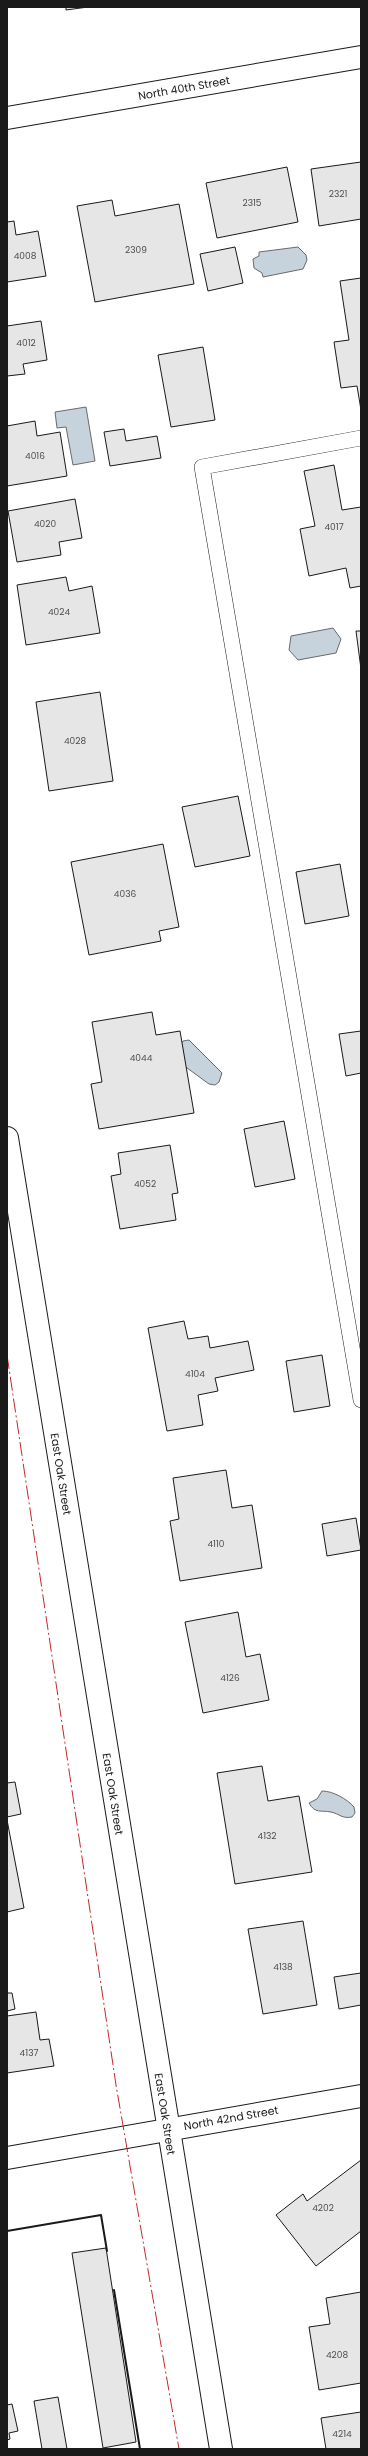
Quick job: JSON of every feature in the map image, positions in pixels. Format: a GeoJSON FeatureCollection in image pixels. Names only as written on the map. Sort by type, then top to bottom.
{"type":"FeatureCollection","features":[{"type":"Feature","properties":{"kind":"street","name":"North 40th Street"},"geometry":{"type":"LineString","coordinates":[[7,118],[361,57]]}},
{"type":"Feature","properties":{"kind":"street","name":"East Oak Street"},"geometry":{"type":"LineString","coordinates":[[7,1138],[221,2449]]}},
{"type":"Feature","properties":{"kind":"street","name":"North 42nd Street"},"geometry":{"type":"LineString","coordinates":[[7,2158],[361,2096]]}},
{"type":"Feature","properties":{"kind":"lane"},"geometry":{"type":"LineString","coordinates":[[361,438],[202,467],[361,1400]]}},
{"type":"Feature","properties":{"kind":"shaded area"},"geometry":{"type":"Polygon","coordinates":[[[298,247],[306,255],[307,260],[303,269],[263,277],[262,273],[254,268],[253,259],[259,256],[259,252],[298,247]]]}},
{"type":"Feature","properties":{"kind":"shaded area"},"geometry":{"type":"Polygon","coordinates":[[[86,407],[95,461],[73,465],[66,427],[57,428],[55,412],[86,407]]]}},
{"type":"Feature","properties":{"kind":"shaded area"},"geometry":{"type":"Polygon","coordinates":[[[333,628],[341,639],[336,653],[298,660],[289,650],[291,636],[333,628]]]}},
{"type":"Feature","properties":{"kind":"shaded area"},"geometry":{"type":"Polygon","coordinates":[[[189,1040],[222,1073],[219,1082],[215,1085],[209,1084],[183,1065],[180,1046],[183,1041],[189,1040]]]}},
{"type":"Feature","properties":{"kind":"shaded area"},"geometry":{"type":"Polygon","coordinates":[[[322,1791],[326,1791],[344,1798],[351,1804],[354,1807],[355,1813],[352,1817],[343,1817],[331,1812],[318,1811],[314,1809],[309,1803],[317,1799],[322,1791]]]}},
{"type":"Feature","properties":{"kind":"building"},"geometry":{"type":"Polygon","coordinates":[[[66,7],[88,7],[66,10],[66,7]]]}},
{"type":"Feature","properties":{"kind":"building"},"geometry":{"type":"Polygon","coordinates":[[[361,162],[361,219],[319,226],[311,169],[361,162]]]}},
{"type":"Feature","properties":{"kind":"building"},"geometry":{"type":"Polygon","coordinates":[[[287,167],[298,222],[217,238],[206,183],[287,167]]]}},
{"type":"Feature","properties":{"kind":"building"},"geometry":{"type":"Polygon","coordinates":[[[112,200],[115,216],[179,204],[194,284],[95,302],[77,206],[112,200]]]}},
{"type":"Feature","properties":{"kind":"building"},"geometry":{"type":"Polygon","coordinates":[[[14,221],[16,235],[38,231],[46,276],[7,282],[7,222],[14,221]]]}},
{"type":"Feature","properties":{"kind":"building"},"geometry":{"type":"Polygon","coordinates":[[[235,247],[243,283],[208,291],[200,254],[235,247]]]}},
{"type":"Feature","properties":{"kind":"building"},"geometry":{"type":"Polygon","coordinates":[[[361,278],[361,410],[357,386],[341,388],[334,342],[349,340],[340,281],[361,278]]]}},
{"type":"Feature","properties":{"kind":"building"},"geometry":{"type":"Polygon","coordinates":[[[41,321],[47,360],[23,364],[25,374],[7,376],[7,326],[41,321]]]}},
{"type":"Feature","properties":{"kind":"building"},"geometry":{"type":"Polygon","coordinates":[[[203,347],[215,420],[171,427],[158,355],[203,347]]]}},
{"type":"Feature","properties":{"kind":"building"},"geometry":{"type":"Polygon","coordinates":[[[35,421],[37,436],[60,432],[67,476],[7,486],[7,426],[35,421]]]}},
{"type":"Feature","properties":{"kind":"building"},"geometry":{"type":"Polygon","coordinates":[[[124,429],[126,441],[157,436],[161,458],[110,466],[104,432],[124,429]]]}},
{"type":"Feature","properties":{"kind":"building"},"geometry":{"type":"Polygon","coordinates":[[[334,465],[342,510],[361,507],[361,586],[350,588],[346,568],[309,576],[300,529],[315,526],[304,471],[334,465]]]}},
{"type":"Feature","properties":{"kind":"building"},"geometry":{"type":"Polygon","coordinates":[[[75,499],[82,538],[59,542],[61,555],[17,562],[8,511],[75,499]]]}},
{"type":"Feature","properties":{"kind":"building"},"geometry":{"type":"Polygon","coordinates":[[[66,577],[69,591],[92,586],[100,633],[26,645],[17,585],[66,577]]]}},
{"type":"Feature","properties":{"kind":"building"},"geometry":{"type":"Polygon","coordinates":[[[356,631],[361,631],[361,669],[356,631]]]}},
{"type":"Feature","properties":{"kind":"building"},"geometry":{"type":"Polygon","coordinates":[[[100,692],[113,781],[49,791],[36,702],[100,692]]]}},
{"type":"Feature","properties":{"kind":"building"},"geometry":{"type":"Polygon","coordinates":[[[238,796],[250,856],[195,867],[182,807],[238,796]]]}},
{"type":"Feature","properties":{"kind":"building"},"geometry":{"type":"Polygon","coordinates":[[[163,844],[179,927],[159,931],[161,941],[89,955],[71,862],[163,844]]]}},
{"type":"Feature","properties":{"kind":"building"},"geometry":{"type":"Polygon","coordinates":[[[340,864],[349,916],[305,924],[296,872],[340,864]]]}},
{"type":"Feature","properties":{"kind":"building"},"geometry":{"type":"Polygon","coordinates":[[[152,1012],[156,1035],[180,1031],[194,1113],[99,1129],[91,1084],[102,1082],[92,1022],[152,1012]]]}},
{"type":"Feature","properties":{"kind":"building"},"geometry":{"type":"Polygon","coordinates":[[[361,1031],[361,1073],[346,1076],[339,1034],[361,1031]]]}},
{"type":"Feature","properties":{"kind":"building"},"geometry":{"type":"Polygon","coordinates":[[[284,1121],[295,1179],[255,1187],[244,1129],[284,1121]]]}},
{"type":"Feature","properties":{"kind":"building"},"geometry":{"type":"Polygon","coordinates":[[[170,1145],[178,1193],[172,1194],[176,1220],[120,1229],[111,1176],[121,1174],[118,1153],[170,1145]]]}},
{"type":"Feature","properties":{"kind":"building"},"geometry":{"type":"Polygon","coordinates":[[[184,1321],[188,1339],[208,1336],[210,1348],[248,1341],[254,1370],[215,1378],[218,1391],[198,1395],[203,1425],[167,1431],[148,1328],[184,1321]]]}},
{"type":"Feature","properties":{"kind":"building"},"geometry":{"type":"Polygon","coordinates":[[[322,1355],[330,1406],[294,1412],[286,1361],[322,1355]]]}},
{"type":"Feature","properties":{"kind":"building"},"geometry":{"type":"Polygon","coordinates":[[[226,1470],[232,1508],[252,1505],[262,1568],[180,1581],[170,1521],[179,1519],[173,1478],[226,1470]]]}},
{"type":"Feature","properties":{"kind":"building"},"geometry":{"type":"Polygon","coordinates":[[[356,1518],[361,1550],[327,1556],[322,1524],[356,1518]]]}},
{"type":"Feature","properties":{"kind":"building"},"geometry":{"type":"Polygon","coordinates":[[[238,1612],[246,1657],[260,1654],[269,1700],[203,1713],[185,1622],[238,1612]]]}},
{"type":"Feature","properties":{"kind":"building"},"geometry":{"type":"Polygon","coordinates":[[[262,1766],[268,1801],[299,1796],[312,1872],[235,1884],[217,1773],[262,1766]]]}},
{"type":"Feature","properties":{"kind":"building"},"geometry":{"type":"Polygon","coordinates":[[[15,1782],[21,1814],[7,1817],[7,1783],[15,1782]]]}},
{"type":"Feature","properties":{"kind":"building"},"geometry":{"type":"Polygon","coordinates":[[[7,1820],[24,1908],[7,1912],[7,1820]]]}},
{"type":"Feature","properties":{"kind":"building"},"geometry":{"type":"Polygon","coordinates":[[[303,1921],[317,2005],[263,2014],[248,1929],[303,1921]]]}},
{"type":"Feature","properties":{"kind":"building"},"geometry":{"type":"Polygon","coordinates":[[[361,1973],[361,2005],[339,2009],[334,1977],[361,1973]]]}},
{"type":"Feature","properties":{"kind":"building"},"geometry":{"type":"Polygon","coordinates":[[[7,1993],[12,1993],[15,2009],[7,2011],[7,1993]]]}},
{"type":"Feature","properties":{"kind":"building"},"geometry":{"type":"Polygon","coordinates":[[[36,2012],[40,2040],[49,2039],[54,2066],[7,2073],[7,2016],[36,2012]]]}},
{"type":"Feature","properties":{"kind":"building"},"geometry":{"type":"Polygon","coordinates":[[[361,2160],[361,2231],[316,2266],[276,2215],[303,2194],[307,2201],[361,2160]]]}},
{"type":"Feature","properties":{"kind":"building"},"geometry":{"type":"Polygon","coordinates":[[[106,2248],[136,2442],[103,2448],[72,2253],[106,2248]]]}},
{"type":"Feature","properties":{"kind":"building"},"geometry":{"type":"Polygon","coordinates":[[[361,2292],[361,2383],[319,2390],[309,2327],[330,2324],[326,2298],[361,2292]]]}},
{"type":"Feature","properties":{"kind":"building"},"geometry":{"type":"Polygon","coordinates":[[[58,2397],[67,2449],[42,2449],[34,2401],[58,2397]]]}},
{"type":"Feature","properties":{"kind":"building"},"geometry":{"type":"Polygon","coordinates":[[[12,2404],[18,2431],[9,2433],[10,2439],[7,2440],[7,2405],[12,2404]]]}},
{"type":"Feature","properties":{"kind":"building"},"geometry":{"type":"Polygon","coordinates":[[[361,2412],[361,2449],[326,2449],[321,2418],[361,2412]]]}},
{"type":"Feature","properties":{"kind":"wall"},"geometry":{"type":"LineString","coordinates":[[7,2231],[101,2215],[107,2251]]}},
{"type":"Feature","properties":{"kind":"wall"},"geometry":{"type":"LineString","coordinates":[[114,2290],[140,2449]]}},
{"type":"Feature","properties":{"kind":"power"},"geometry":{"type":"LineString","coordinates":[[7,1355],[116,2085],[179,2449]]}}]}
